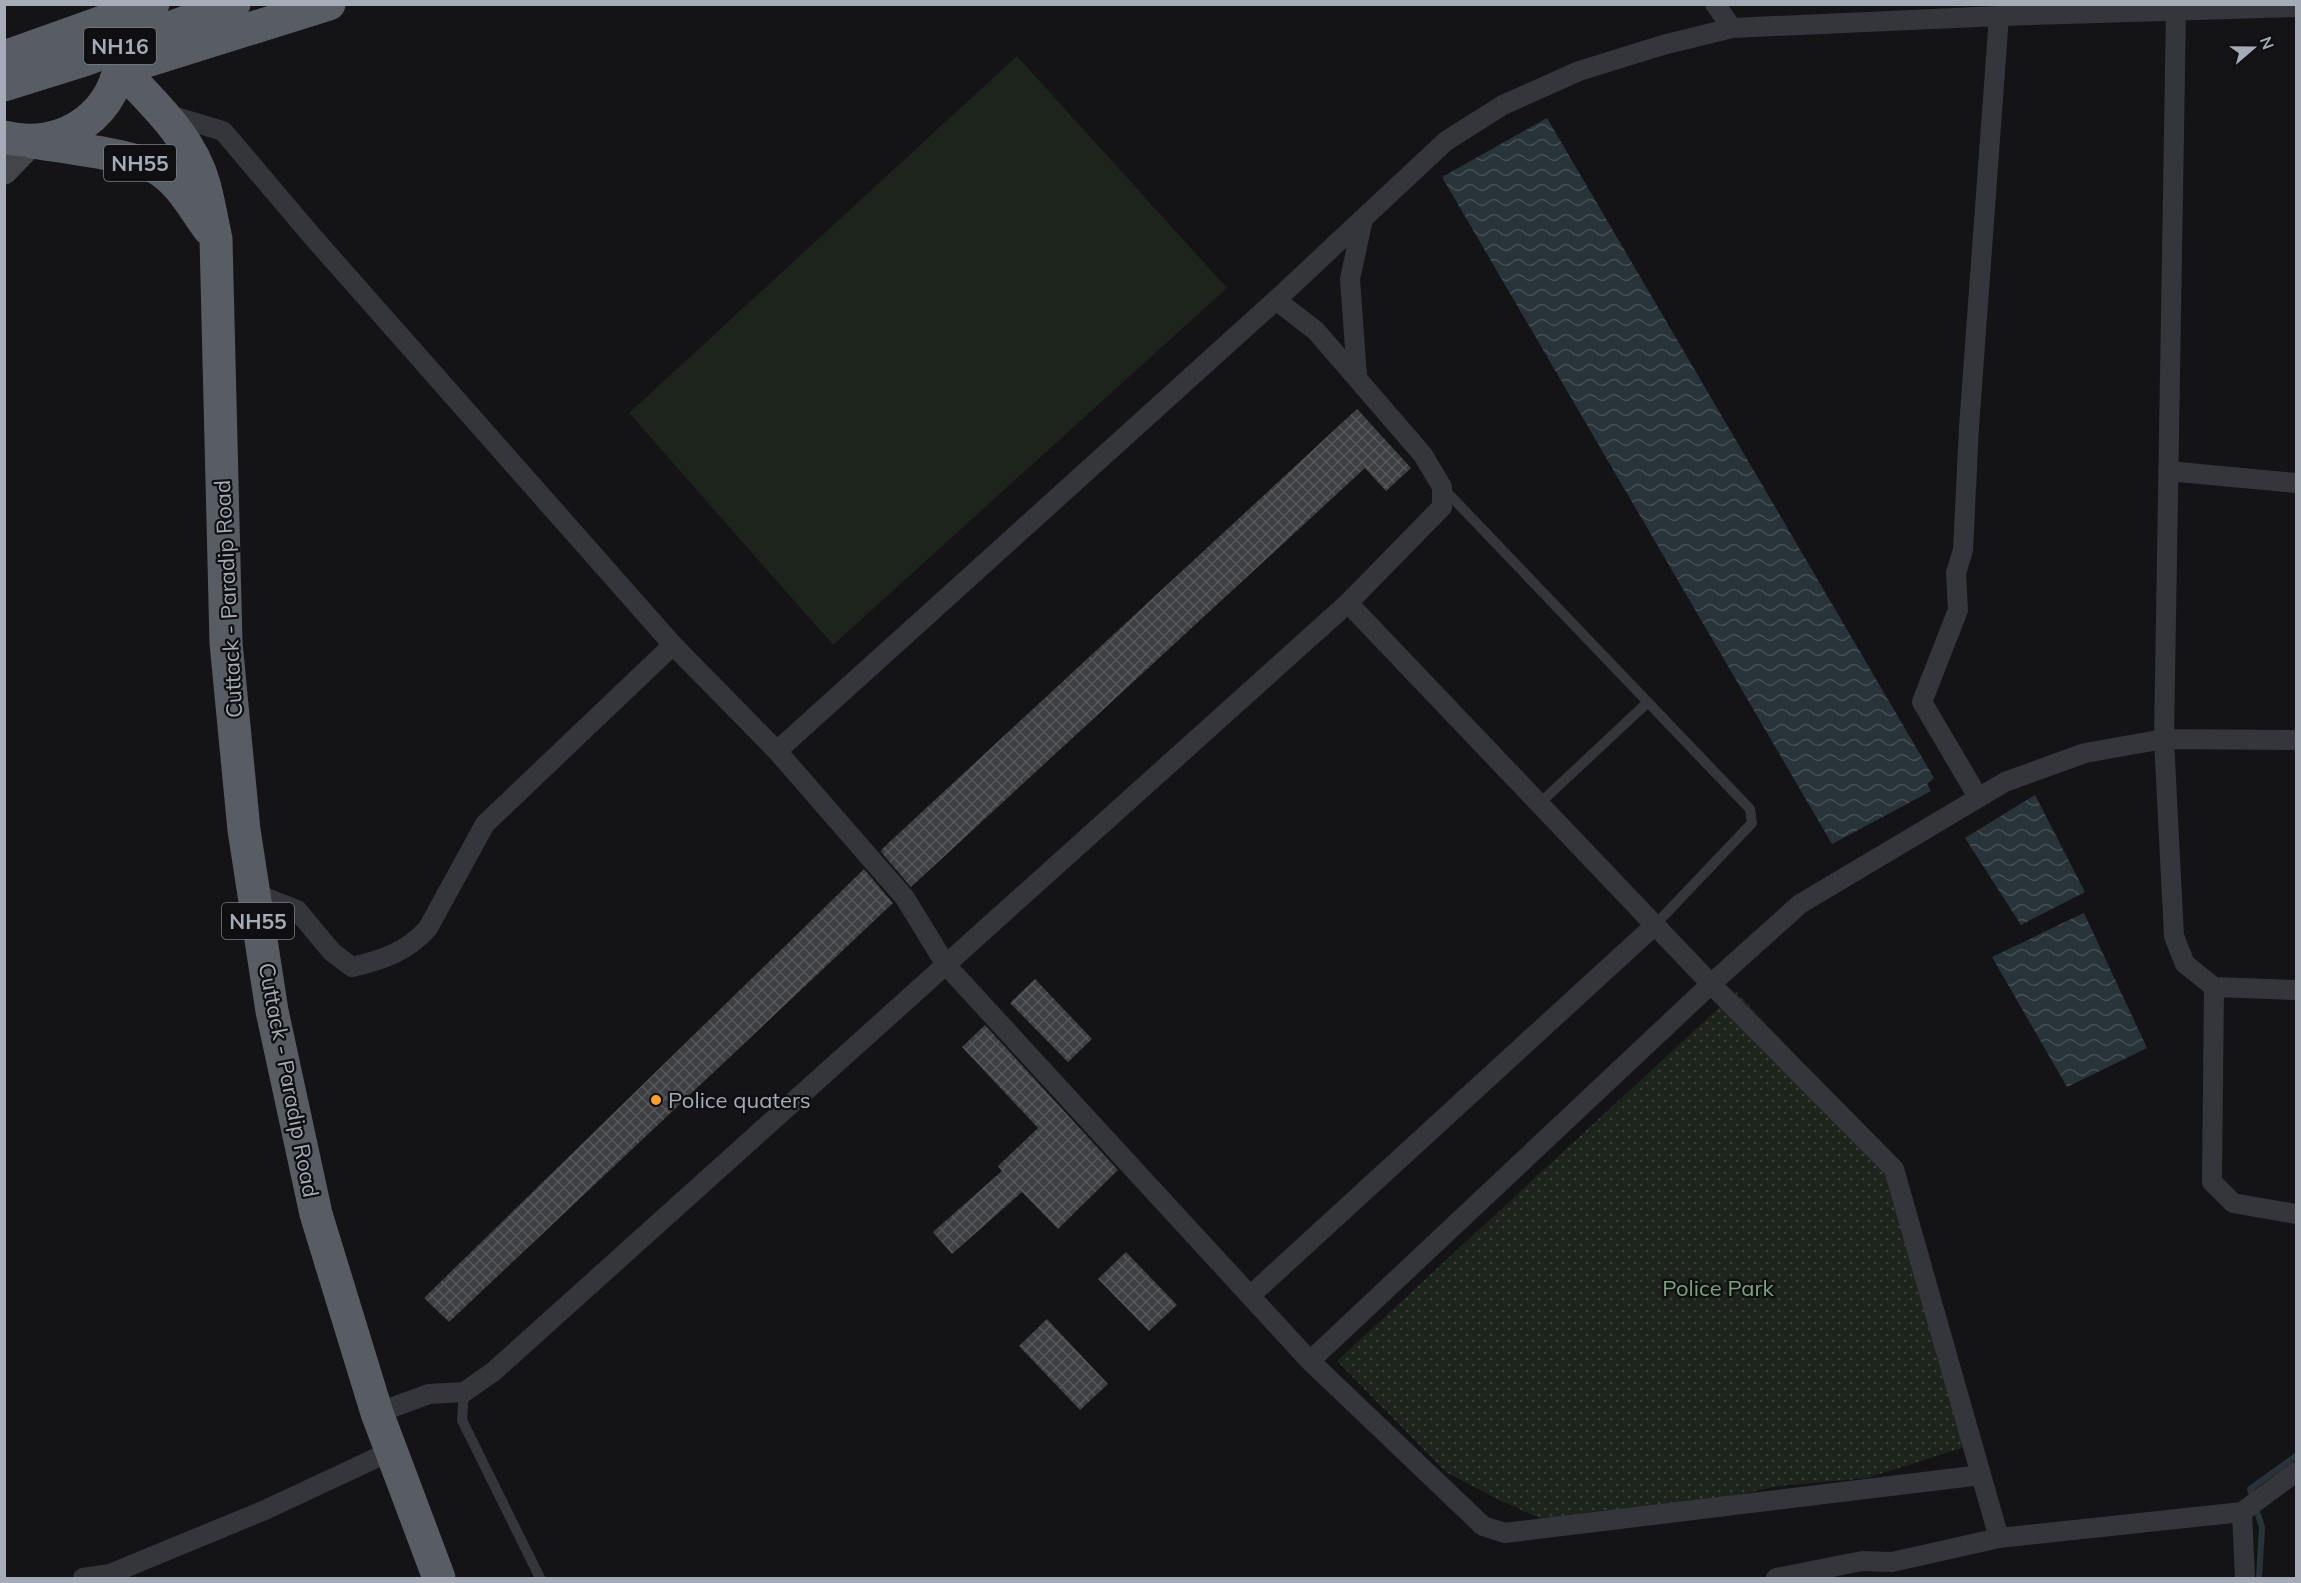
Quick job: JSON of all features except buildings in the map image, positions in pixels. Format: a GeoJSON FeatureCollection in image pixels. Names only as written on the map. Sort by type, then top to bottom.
{"type":"FeatureCollection","features":[{"type":"Feature","properties":{"kind":"highway","name":"NH16"},"geometry":{"type":"LineString","coordinates":[[4,57],[153,4]]}},
{"type":"Feature","properties":{"kind":"highway","name":"NH16"},"geometry":{"type":"LineString","coordinates":[[4,85],[84,60],[234,4]]}},
{"type":"Feature","properties":{"kind":"highway"},"geometry":{"type":"LineString","coordinates":[[121,69],[329,4]]}},
{"type":"Feature","properties":{"kind":"highway","name":"NH55"},"geometry":{"type":"LineString","coordinates":[[18,139],[62,136],[89,121],[109,98],[121,69],[122,38],[119,8]]}},
{"type":"Feature","properties":{"kind":"highway","name":"Cuttack - Paradip Road"},"geometry":{"type":"LineString","coordinates":[[121,69],[164,114],[187,145],[204,183],[216,239],[226,643],[244,830],[272,1011],[316,1214],[377,1413],[439,1578]]}},
{"type":"Feature","properties":{"kind":"highway","name":"NH55"},"geometry":{"type":"LineString","coordinates":[[18,139],[126,159],[157,169],[175,183],[216,239]]}},
{"type":"Feature","properties":{"kind":"main road"},"geometry":{"type":"LineString","coordinates":[[4,171],[18,139]]}},
{"type":"Feature","properties":{"kind":"street"},"geometry":{"type":"LineString","coordinates":[[1715,4],[1732,28]]}},
{"type":"Feature","properties":{"kind":"street"},"geometry":{"type":"LineString","coordinates":[[777,752],[1276,300],[1446,141],[1503,105],[1579,71],[1663,45],[1732,28],[1999,16],[2296,7]]}},
{"type":"Feature","properties":{"kind":"street"},"geometry":{"type":"LineString","coordinates":[[2176,10],[2164,739],[2174,936],[2185,964],[2214,987],[2296,990]]}},
{"type":"Feature","properties":{"kind":"street"},"geometry":{"type":"LineString","coordinates":[[1978,797],[1922,702],[1958,610],[1956,573],[1963,550],[1969,427],[1999,16]]}},
{"type":"Feature","properties":{"kind":"street"},"geometry":{"type":"LineString","coordinates":[[164,114],[223,131],[312,236],[673,645],[777,752],[906,898],[946,965],[1310,1361],[1483,1527],[1505,1533],[1981,1475]]}},
{"type":"Feature","properties":{"kind":"street"},"geometry":{"type":"LineString","coordinates":[[1357,376],[1350,279],[1363,219]]}},
{"type":"Feature","properties":{"kind":"street"},"geometry":{"type":"LineString","coordinates":[[377,1413],[429,1394],[464,1392],[493,1372],[1348,603],[1442,507],[1442,487],[1423,455],[1316,331],[1276,300]]}},
{"type":"Feature","properties":{"kind":"street"},"geometry":{"type":"LineString","coordinates":[[2168,471],[2296,483]]}},
{"type":"Feature","properties":{"kind":"street"},"geometry":{"type":"LineString","coordinates":[[1348,603],[1654,925],[1894,1169],[1999,1538]]}},
{"type":"Feature","properties":{"kind":"street"},"geometry":{"type":"LineString","coordinates":[[254,893],[297,910],[332,952],[352,967],[386,959],[416,941],[428,928],[485,824],[673,645]]}},
{"type":"Feature","properties":{"kind":"street"},"geometry":{"type":"LineString","coordinates":[[1310,1361],[1711,984],[1800,904],[2005,782],[2085,753],[2164,739],[2296,740]]}},
{"type":"Feature","properties":{"kind":"street"},"geometry":{"type":"LineString","coordinates":[[1251,1295],[1654,925]]}},
{"type":"Feature","properties":{"kind":"street"},"geometry":{"type":"LineString","coordinates":[[2214,987],[2212,1182],[2233,1203],[2296,1214]]}},
{"type":"Feature","properties":{"kind":"street"},"geometry":{"type":"LineString","coordinates":[[83,1578],[110,1574],[265,1510],[391,1451]]}},
{"type":"Feature","properties":{"kind":"street"},"geometry":{"type":"LineString","coordinates":[[1776,1578],[1862,1561],[1892,1562],[1999,1538],[2242,1512],[2296,1472]]}},
{"type":"Feature","properties":{"kind":"street"},"geometry":{"type":"LineString","coordinates":[[2242,1512],[2245,1578]]}},
{"type":"Feature","properties":{"kind":"lane"},"geometry":{"type":"LineString","coordinates":[[1442,487],[1750,809],[1752,823],[1654,925]]}},
{"type":"Feature","properties":{"kind":"lane"},"geometry":{"type":"LineString","coordinates":[[1539,804],[1648,702]]}},
{"type":"Feature","properties":{"kind":"lane"},"geometry":{"type":"LineString","coordinates":[[464,1392],[462,1420],[540,1578]]}},
{"type":"Feature","properties":{"kind":"green space"},"geometry":{"type":"Polygon","coordinates":[[[1017,56],[1227,288],[833,645],[629,413],[1017,56]]]}},
{"type":"Feature","properties":{"kind":"green space","name":"Police Park"},"geometry":{"type":"Polygon","coordinates":[[[1736,992],[1836,1098],[1891,1165],[1926,1244],[1957,1375],[1965,1447],[1867,1478],[1778,1486],[1719,1499],[1551,1523],[1499,1500],[1446,1472],[1337,1361],[1736,992]]]}},
{"type":"Feature","properties":{"kind":"water"},"geometry":{"type":"Polygon","coordinates":[[[1547,118],[1934,778],[1927,784],[1931,791],[1832,844],[1442,177],[1547,118]]]}},
{"type":"Feature","properties":{"kind":"water"},"geometry":{"type":"Polygon","coordinates":[[[2035,795],[2085,892],[2021,925],[1965,838],[2035,795]]]}},
{"type":"Feature","properties":{"kind":"water"},"geometry":{"type":"Polygon","coordinates":[[[2084,913],[2147,1048],[2067,1087],[1992,957],[2084,913]]]}},
{"type":"Feature","properties":{"kind":"waterway"},"geometry":{"type":"LineString","coordinates":[[2259,1578],[2262,1527],[2250,1489],[2296,1456]]}},
{"type":"Feature","properties":{"kind":"place","name":"Police quaters"},"geometry":{"type":"Point","coordinates":[656,1100]}}]}
